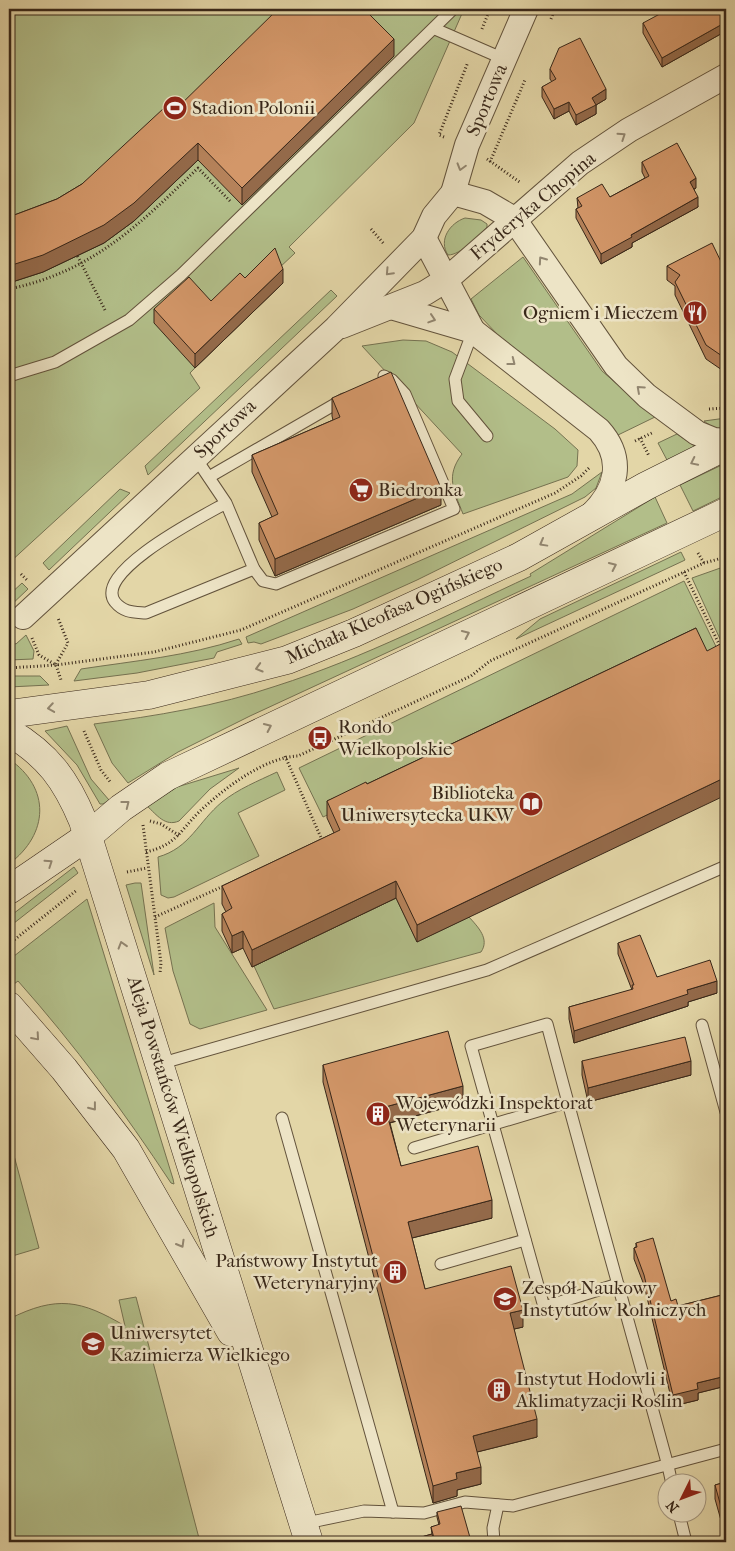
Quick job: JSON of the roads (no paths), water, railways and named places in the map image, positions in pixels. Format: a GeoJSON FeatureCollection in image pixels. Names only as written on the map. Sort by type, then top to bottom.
{"type":"FeatureCollection","features":[{"type":"Feature","properties":{"kind":"main road","name":"Michała Kleofasa Ogińskiego"},"geometry":{"type":"LineString","coordinates":[[9,714],[149,695],[287,660],[354,633],[519,557],[646,486],[726,446]]}},
{"type":"Feature","properties":{"kind":"main road"},"geometry":{"type":"LineString","coordinates":[[9,890],[88,836],[141,792],[176,772],[718,522]]}},
{"type":"Feature","properties":{"kind":"main road"},"geometry":{"type":"LineString","coordinates":[[9,732],[43,755],[64,781],[88,836]]}},
{"type":"Feature","properties":{"kind":"main road","name":"Aleja Powstańców Wielkopolskich"},"geometry":{"type":"LineString","coordinates":[[88,836],[306,1531]]}},
{"type":"Feature","properties":{"kind":"main road","name":"Aleja Powstańców Wielkopolskich"},"geometry":{"type":"LineString","coordinates":[[9,1006],[64,1069],[126,1149],[258,1378]]}},
{"type":"Feature","properties":{"kind":"street","name":"Sportowa"},"geometry":{"type":"LineString","coordinates":[[23,617],[336,328],[424,238],[434,216],[453,193],[467,146],[526,9]]}},
{"type":"Feature","properties":{"kind":"street","name":"Fryderyka Chopina"},"geometry":{"type":"LineString","coordinates":[[336,328],[425,293],[446,280],[580,163],[629,130],[726,76]]}},
{"type":"Feature","properties":{"kind":"street"},"geometry":{"type":"LineString","coordinates":[[453,193],[485,202],[514,219],[616,366],[647,396],[697,433],[708,438],[726,441]]}},
{"type":"Feature","properties":{"kind":"street"},"geometry":{"type":"LineString","coordinates":[[424,238],[473,332]]}},
{"type":"Feature","properties":{"kind":"street"},"geometry":{"type":"LineString","coordinates":[[391,307],[473,332],[606,438],[616,460],[615,478],[606,498],[586,520]]}},
{"type":"Feature","properties":{"kind":"lane"},"geometry":{"type":"LineString","coordinates":[[9,376],[55,362],[129,320],[181,274],[454,9]]}},
{"type":"Feature","properties":{"kind":"lane"},"geometry":{"type":"LineString","coordinates":[[435,28],[504,59]]}},
{"type":"Feature","properties":{"kind":"lane"},"geometry":{"type":"LineString","coordinates":[[473,332],[455,379],[458,401],[487,436]]}},
{"type":"Feature","properties":{"kind":"lane"},"geometry":{"type":"LineString","coordinates":[[195,457],[226,503],[254,568],[263,581],[276,584],[454,510],[405,394],[392,380],[384,376],[375,381]]}},
{"type":"Feature","properties":{"kind":"lane"},"geometry":{"type":"LineString","coordinates":[[209,477],[350,395]]}},
{"type":"Feature","properties":{"kind":"lane"},"geometry":{"type":"LineString","coordinates":[[226,503],[142,553],[117,578],[112,587],[112,598],[120,608],[129,612],[146,613],[254,568]]}},
{"type":"Feature","properties":{"kind":"lane"},"geometry":{"type":"LineString","coordinates":[[159,1064],[487,970],[726,866]]}},
{"type":"Feature","properties":{"kind":"lane"},"geometry":{"type":"LineString","coordinates":[[618,1284],[544,1307],[471,1046],[547,1024],[668,1466],[670,1474]]}},
{"type":"Feature","properties":{"kind":"lane"},"geometry":{"type":"LineString","coordinates":[[702,1025],[726,1112]]}},
{"type":"Feature","properties":{"kind":"lane"},"geometry":{"type":"LineString","coordinates":[[414,1148],[568,1102]]}},
{"type":"Feature","properties":{"kind":"lane"},"geometry":{"type":"LineString","coordinates":[[282,1118],[393,1512]]}},
{"type":"Feature","properties":{"kind":"lane"},"geometry":{"type":"LineString","coordinates":[[441,1264],[525,1240]]}},
{"type":"Feature","properties":{"kind":"lane"},"geometry":{"type":"LineString","coordinates":[[306,1531],[316,1521],[364,1511],[424,1512],[465,1502],[513,1506],[726,1449]]}},
{"type":"Feature","properties":{"kind":"lane"},"geometry":{"type":"LineString","coordinates":[[494,1542],[493,1528],[498,1505]]}},
{"type":"Feature","properties":{"kind":"lane"},"geometry":{"type":"LineString","coordinates":[[682,1524],[686,1542]]}},
{"type":"Feature","properties":{"kind":"place","name":"Stadion Polonii"},"geometry":{"type":"Point","coordinates":[175,108]}},
{"type":"Feature","properties":{"kind":"place","name":"Ogniem i Mieczem"},"geometry":{"type":"Point","coordinates":[695,313]}},
{"type":"Feature","properties":{"kind":"place","name":"Biedronka"},"geometry":{"type":"Point","coordinates":[361,490]}},
{"type":"Feature","properties":{"kind":"place","name":"Rondo Wielkopolskie"},"geometry":{"type":"Point","coordinates":[320,738]}},
{"type":"Feature","properties":{"kind":"place","name":"Biblioteka Uniwersytecka UKW"},"geometry":{"type":"Point","coordinates":[531,804]}},
{"type":"Feature","properties":{"kind":"place","name":"Wojewódzki Inspektorat Weterynarii"},"geometry":{"type":"Point","coordinates":[378,1114]}},
{"type":"Feature","properties":{"kind":"place","name":"Państwowy Instytut Weterynaryjny"},"geometry":{"type":"Point","coordinates":[395,1272]}},
{"type":"Feature","properties":{"kind":"place","name":"Zespół Naukowy Instytutów Rolniczych"},"geometry":{"type":"Point","coordinates":[505,1299]}},
{"type":"Feature","properties":{"kind":"place","name":"Uniwersytet Kazimierza Wielkiego"},"geometry":{"type":"Point","coordinates":[93,1344]}},
{"type":"Feature","properties":{"kind":"place","name":"Instytut Hodowli i Aklimatyzacji Roślin"},"geometry":{"type":"Point","coordinates":[499,1390]}}]}
